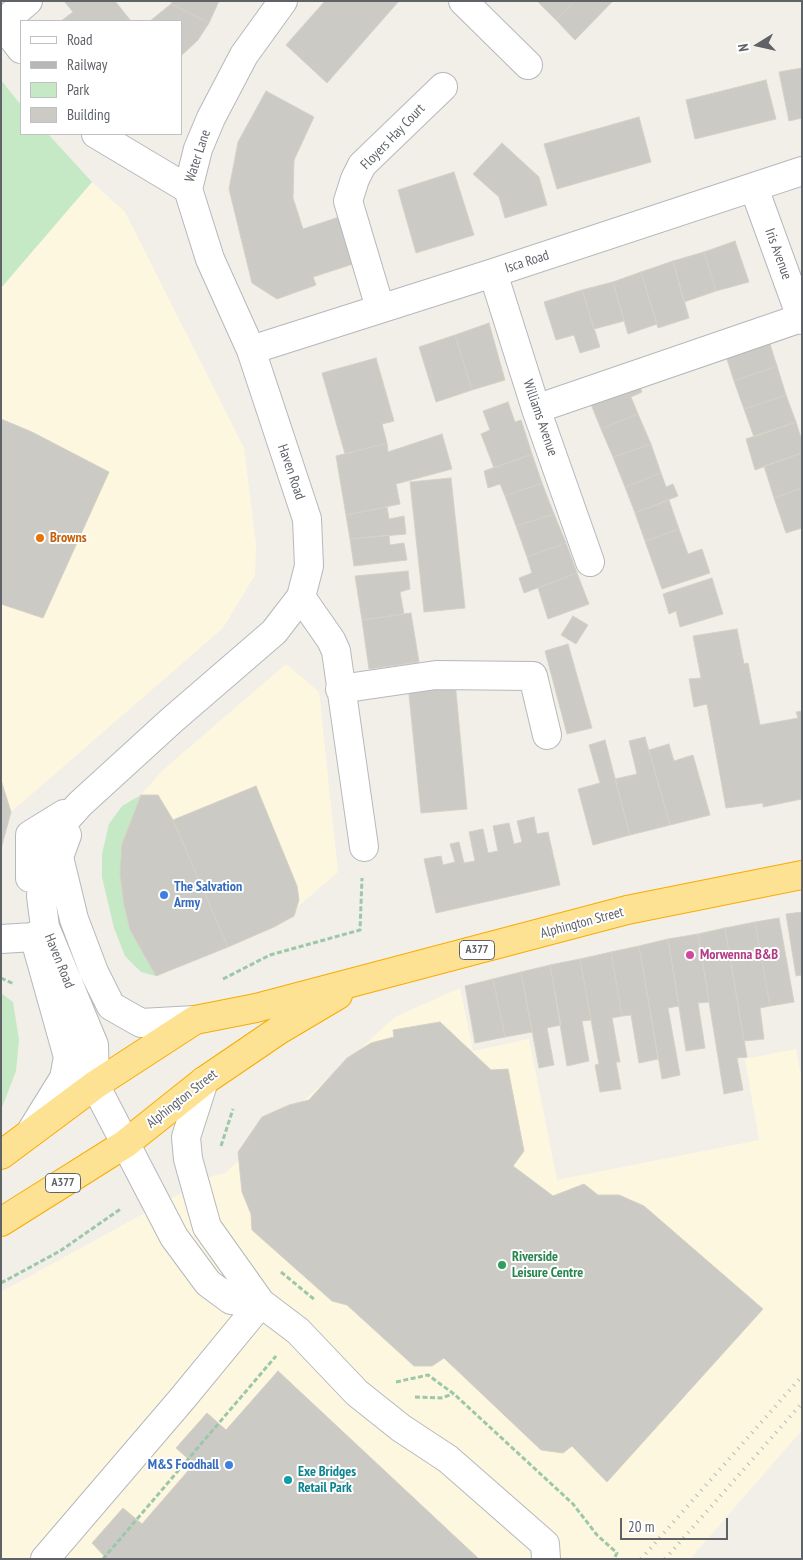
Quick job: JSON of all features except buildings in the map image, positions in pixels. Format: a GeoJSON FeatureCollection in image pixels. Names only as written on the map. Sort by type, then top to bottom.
{"type":"FeatureCollection","features":[{"type":"Feature","properties":{"kind":"highway","name":"Alphington Street"},"geometry":{"type":"LineString","coordinates":[[1,1155],[95,1085],[195,1020],[256,1008],[627,910],[802,875]]}},
{"type":"Feature","properties":{"kind":"highway","name":"Alphington Street"},"geometry":{"type":"LineString","coordinates":[[1,1222],[125,1144],[204,1081],[279,1030],[365,979]]}},
{"type":"Feature","properties":{"kind":"street"},"geometry":{"type":"LineString","coordinates":[[20,48],[1,24],[28,1]]}},
{"type":"Feature","properties":{"kind":"street","name":"Water Lane"},"geometry":{"type":"LineString","coordinates":[[250,350],[210,259],[188,189],[198,149],[211,118],[244,55],[283,1]]}},
{"type":"Feature","properties":{"kind":"street"},"geometry":{"type":"LineString","coordinates":[[463,1],[528,65]]}},
{"type":"Feature","properties":{"kind":"street","name":"Floyers Hay Court"},"geometry":{"type":"LineString","coordinates":[[380,308],[348,201],[352,186],[362,166],[443,87]]}},
{"type":"Feature","properties":{"kind":"street"},"geometry":{"type":"LineString","coordinates":[[98,135],[188,189]]}},
{"type":"Feature","properties":{"kind":"street","name":"Isca Road"},"geometry":{"type":"LineString","coordinates":[[250,350],[493,273],[802,171]]}},
{"type":"Feature","properties":{"kind":"street","name":"Iris Avenue"},"geometry":{"type":"LineString","coordinates":[[754,188],[801,319]]}},
{"type":"Feature","properties":{"kind":"street","name":"Williams Avenue"},"geometry":{"type":"LineString","coordinates":[[493,273],[536,409],[590,562]]}},
{"type":"Feature","properties":{"kind":"street"},"geometry":{"type":"LineString","coordinates":[[536,409],[801,319]]}},
{"type":"Feature","properties":{"kind":"street","name":"Haven Road"},"geometry":{"type":"LineString","coordinates":[[95,1085],[94,1045],[45,927],[41,896],[43,871],[54,833],[80,804],[172,720],[274,632],[301,597],[309,566],[307,519],[250,350]]}},
{"type":"Feature","properties":{"kind":"street"},"geometry":{"type":"LineString","coordinates":[[301,597],[331,640],[336,651],[364,847]]}},
{"type":"Feature","properties":{"kind":"street"},"geometry":{"type":"LineString","coordinates":[[340,689],[436,675],[534,676],[547,735]]}},
{"type":"Feature","properties":{"kind":"street","name":"Haven Road"},"geometry":{"type":"LineString","coordinates":[[28,1136],[64,1078],[68,1057],[34,937],[30,835],[80,804]]}},
{"type":"Feature","properties":{"kind":"street","name":"Haven Road"},"geometry":{"type":"LineString","coordinates":[[80,804],[59,857],[74,919],[94,972],[111,1006],[141,1023],[195,1020]]}},
{"type":"Feature","properties":{"kind":"street"},"geometry":{"type":"LineString","coordinates":[[1,940],[34,937]]}},
{"type":"Feature","properties":{"kind":"street","name":"Haven Road"},"geometry":{"type":"LineString","coordinates":[[68,1057],[95,1085]]}},
{"type":"Feature","properties":{"kind":"street"},"geometry":{"type":"LineString","coordinates":[[204,1081],[186,1137],[188,1159],[207,1227],[261,1302],[298,1331],[357,1393],[401,1428],[448,1459],[545,1552]]}},
{"type":"Feature","properties":{"kind":"street"},"geometry":{"type":"LineString","coordinates":[[95,1085],[174,1237],[208,1283],[231,1300],[261,1302]]}},
{"type":"Feature","properties":{"kind":"street"},"geometry":{"type":"LineString","coordinates":[[45,1559],[182,1399],[261,1302]]}},
{"type":"Feature","properties":{"kind":"path"},"geometry":{"type":"LineString","coordinates":[[219,982],[270,955],[360,930],[364,847]]}},
{"type":"Feature","properties":{"kind":"path"},"geometry":{"type":"LineString","coordinates":[[1,978],[13,983],[17,988]]}},
{"type":"Feature","properties":{"kind":"path"},"geometry":{"type":"LineString","coordinates":[[220,1150],[233,1109]]}},
{"type":"Feature","properties":{"kind":"path"},"geometry":{"type":"LineString","coordinates":[[1,1283],[60,1251],[128,1204]]}},
{"type":"Feature","properties":{"kind":"path"},"geometry":{"type":"LineString","coordinates":[[103,1559],[321,1305],[277,1268]]}},
{"type":"Feature","properties":{"kind":"path"},"geometry":{"type":"LineString","coordinates":[[394,1382],[428,1374],[454,1394],[573,1504],[597,1534],[617,1553],[614,1559]]}},
{"type":"Feature","properties":{"kind":"shaded area"},"geometry":{"type":"Polygon","coordinates":[[[92,182],[125,212],[244,448],[256,545],[255,575],[223,628],[11,812],[1,849],[1,288],[92,182]]]}},
{"type":"Feature","properties":{"kind":"shaded area"},"geometry":{"type":"Polygon","coordinates":[[[286,664],[319,692],[338,872],[274,927],[214,953],[122,844],[141,795],[162,771],[286,664]]]}},
{"type":"Feature","properties":{"kind":"shaded area"},"geometry":{"type":"Polygon","coordinates":[[[460,988],[473,1051],[529,1039],[557,1180],[759,1140],[745,1059],[796,1049],[802,1080],[802,1430],[690,1559],[1,1559],[1,1292],[210,1177],[225,1173],[395,1017],[460,988]]]}},
{"type":"Feature","properties":{"kind":"green space"},"geometry":{"type":"Polygon","coordinates":[[[1,80],[20,104],[20,135],[49,135],[92,182],[1,288],[1,80]]]}},
{"type":"Feature","properties":{"kind":"green space"},"geometry":{"type":"Polygon","coordinates":[[[141,795],[122,844],[124,905],[130,930],[156,976],[141,972],[125,956],[114,928],[102,877],[102,854],[109,824],[122,806],[141,795]]]}},
{"type":"Feature","properties":{"kind":"green space"},"geometry":{"type":"Polygon","coordinates":[[[1,993],[13,1002],[19,1040],[16,1071],[1,1110],[1,993]]]}},
{"type":"Feature","properties":{"kind":"railway"},"geometry":{"type":"LineString","coordinates":[[641,1559],[802,1376]]}},
{"type":"Feature","properties":{"kind":"railway"},"geometry":{"type":"LineString","coordinates":[[665,1559],[802,1403]]}},
{"type":"Feature","properties":{"kind":"place","name":"Browns"},"geometry":{"type":"Point","coordinates":[40,538]}},
{"type":"Feature","properties":{"kind":"place","name":"The Salvation Army"},"geometry":{"type":"Point","coordinates":[164,895]}},
{"type":"Feature","properties":{"kind":"place","name":"Morwenna B&B"},"geometry":{"type":"Point","coordinates":[690,955]}},
{"type":"Feature","properties":{"kind":"place","name":"Riverside Leisure Centre"},"geometry":{"type":"Point","coordinates":[502,1265]}},
{"type":"Feature","properties":{"kind":"place","name":"M&S Foodhall"},"geometry":{"type":"Point","coordinates":[229,1465]}},
{"type":"Feature","properties":{"kind":"place","name":"Exe Bridges Retail Park"},"geometry":{"type":"Point","coordinates":[288,1480]}}]}
